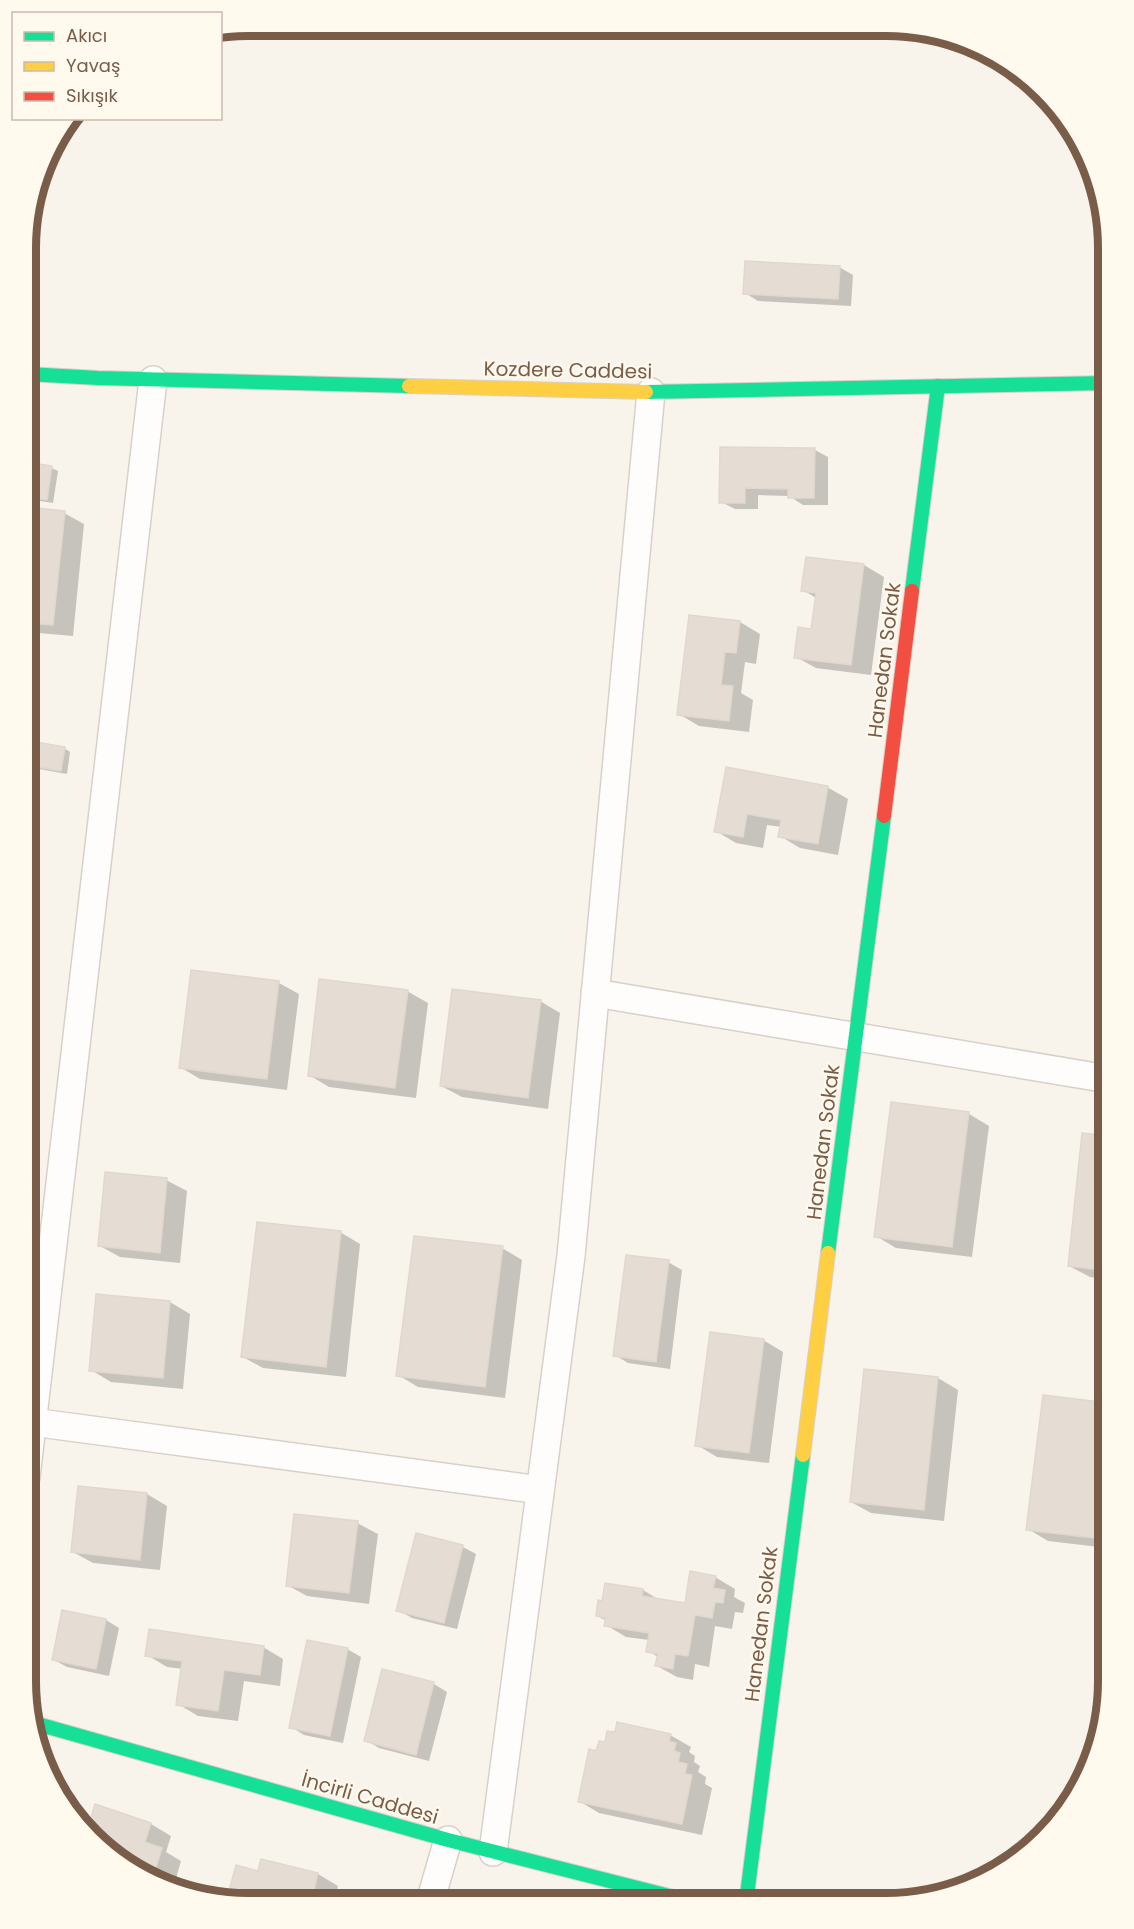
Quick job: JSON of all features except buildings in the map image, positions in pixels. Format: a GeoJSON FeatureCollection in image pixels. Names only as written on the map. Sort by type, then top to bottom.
{"type":"FeatureCollection","features":[{"type":"Feature","properties":{"kind":"street","name":"Kozdere Caddesi"},"geometry":{"type":"LineString","coordinates":[[36,374],[153,380],[651,392],[1098,383]]}},
{"type":"Feature","properties":{"kind":"street"},"geometry":{"type":"LineString","coordinates":[[36,1388],[153,380]]}},
{"type":"Feature","properties":{"kind":"street","name":"Hanedan Sokak"},"geometry":{"type":"LineString","coordinates":[[747,1893],[938,386]]}},
{"type":"Feature","properties":{"kind":"street"},"geometry":{"type":"LineString","coordinates":[[493,1852],[571,1256],[651,392]]}},
{"type":"Feature","properties":{"kind":"street"},"geometry":{"type":"LineString","coordinates":[[595,993],[1098,1077]]}},
{"type":"Feature","properties":{"kind":"street"},"geometry":{"type":"LineString","coordinates":[[36,1423],[540,1490]]}},
{"type":"Feature","properties":{"kind":"street","name":"İncirli Caddesi"},"geometry":{"type":"LineString","coordinates":[[41,1725],[447,1840],[657,1893]]}},
{"type":"Feature","properties":{"kind":"street"},"geometry":{"type":"LineString","coordinates":[[432,1893],[447,1840]]}},
{"type":"Feature","properties":{"kind":"traffic: fast"},"geometry":{"type":"LineString","coordinates":[[36,375],[409,386]]}},
{"type":"Feature","properties":{"kind":"traffic: fast"},"geometry":{"type":"LineString","coordinates":[[646,392],[1098,383]]}},
{"type":"Feature","properties":{"kind":"traffic: fast"},"geometry":{"type":"LineString","coordinates":[[912,591],[938,386]]}},
{"type":"Feature","properties":{"kind":"traffic: fast"},"geometry":{"type":"LineString","coordinates":[[828,1253],[884,816]]}},
{"type":"Feature","properties":{"kind":"traffic: fast"},"geometry":{"type":"LineString","coordinates":[[747,1893],[803,1455]]}},
{"type":"Feature","properties":{"kind":"traffic: fast"},"geometry":{"type":"LineString","coordinates":[[41,1725],[448,1840],[657,1893]]}},
{"type":"Feature","properties":{"kind":"traffic: slow"},"geometry":{"type":"LineString","coordinates":[[409,386],[646,392]]}},
{"type":"Feature","properties":{"kind":"traffic: slow"},"geometry":{"type":"LineString","coordinates":[[803,1455],[828,1253]]}},
{"type":"Feature","properties":{"kind":"traffic: jam"},"geometry":{"type":"LineString","coordinates":[[884,816],[912,591]]}}]}
